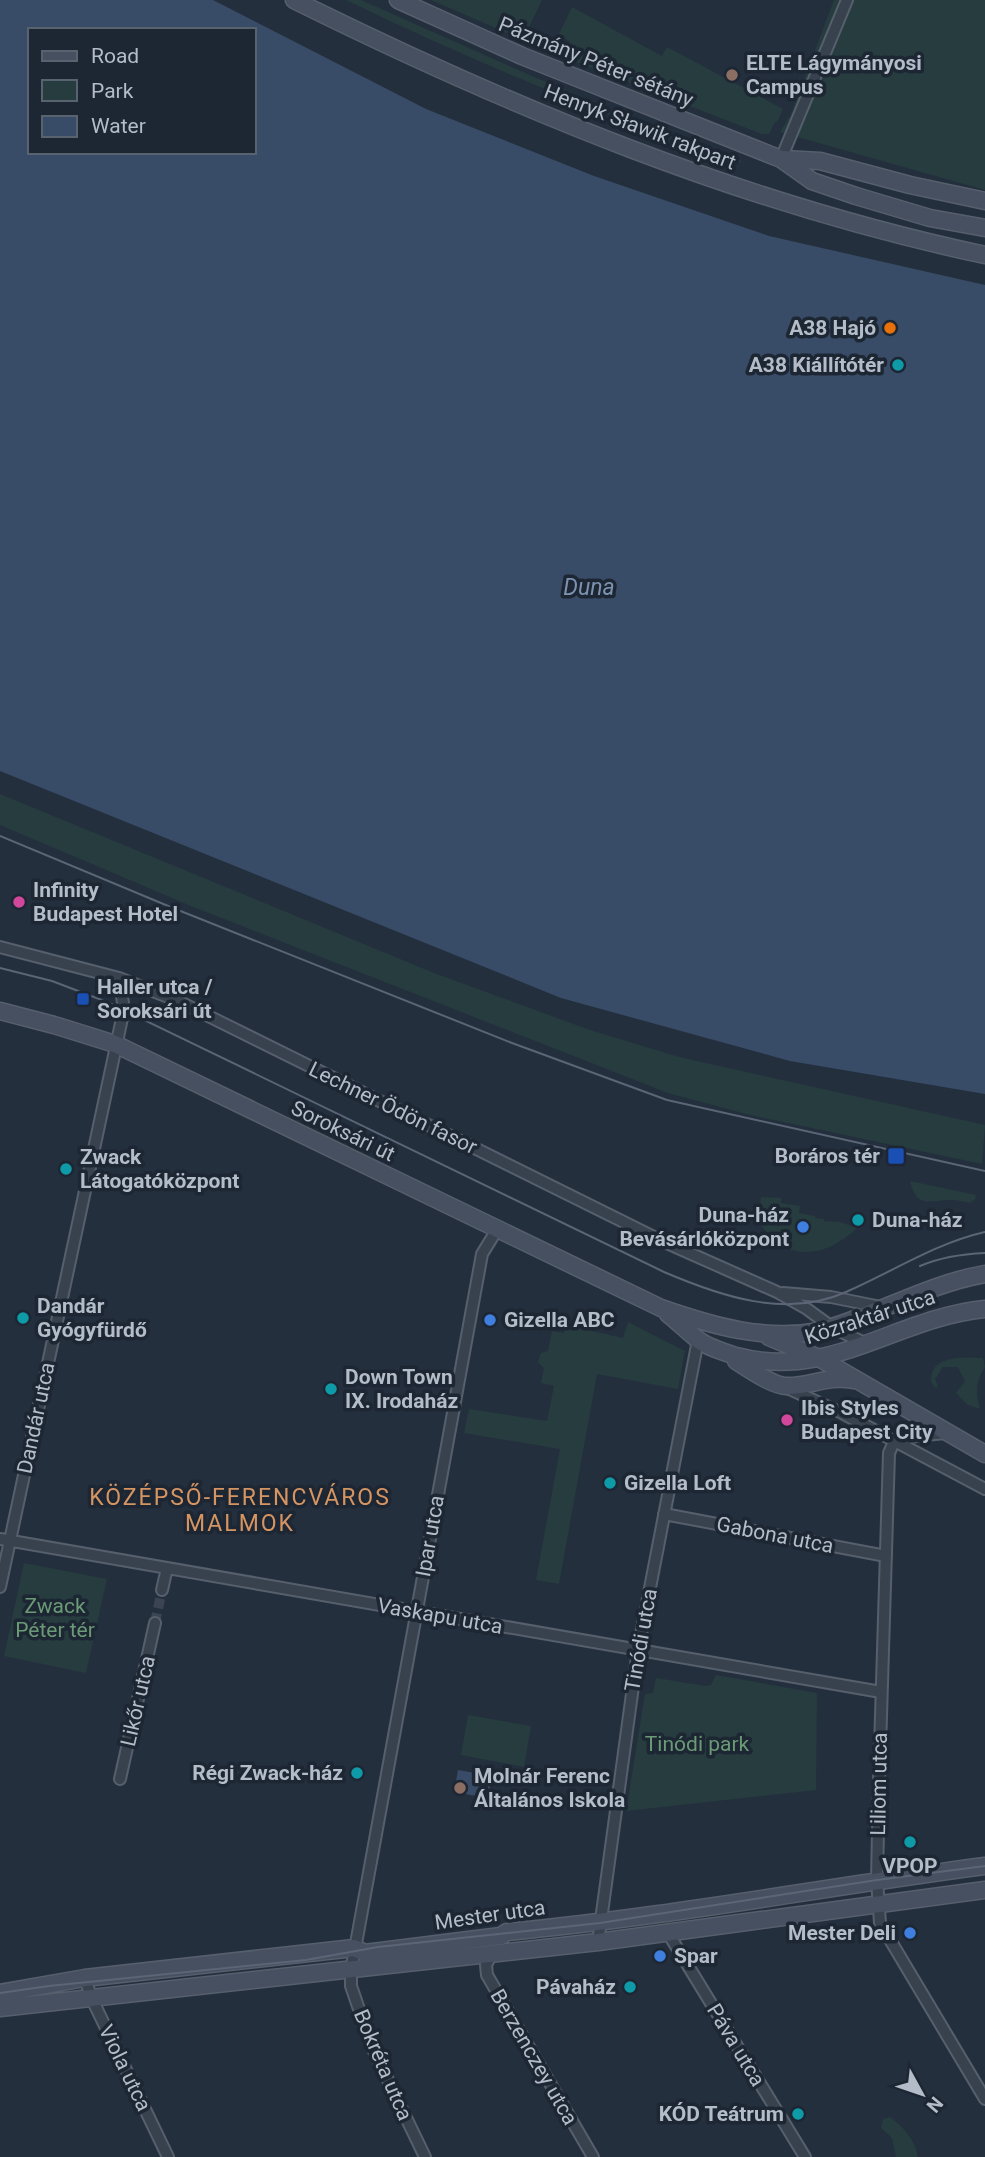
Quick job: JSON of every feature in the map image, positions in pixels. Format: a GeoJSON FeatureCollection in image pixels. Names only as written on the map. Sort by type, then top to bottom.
{"type":"FeatureCollection","features":[{"type":"Feature","properties":{"kind":"street","name":"Henryk Sławik rakpart"},"geometry":{"type":"LineString","coordinates":[[294,0],[457,78],[623,146],[851,223],[985,255]]}},
{"type":"Feature","properties":{"kind":"street","name":"Pázmány Péter sétány"},"geometry":{"type":"LineString","coordinates":[[398,0],[522,56],[781,159],[812,181],[930,218],[985,228]]}},
{"type":"Feature","properties":{"kind":"street"},"geometry":{"type":"LineString","coordinates":[[781,159],[847,0]]}},
{"type":"Feature","properties":{"kind":"street","name":"Pázmány Péter sétány"},"geometry":{"type":"LineString","coordinates":[[781,159],[820,161],[910,185],[985,201]]}},
{"type":"Feature","properties":{"kind":"street","name":"Lechner Ödön fasor"},"geometry":{"type":"LineString","coordinates":[[0,947],[119,978],[176,1000],[660,1240],[777,1292],[833,1328],[867,1344]]}},
{"type":"Feature","properties":{"kind":"street","name":"Dandár utca"},"geometry":{"type":"LineString","coordinates":[[0,1587],[5,1540],[124,1009],[119,978]]}},
{"type":"Feature","properties":{"kind":"street","name":"Soroksári út"},"geometry":{"type":"LineString","coordinates":[[0,1011],[115,1044],[661,1308],[712,1325],[764,1335]]}},
{"type":"Feature","properties":{"kind":"street","name":"Ipar utca"},"geometry":{"type":"LineString","coordinates":[[351,1971],[359,1950],[416,1612],[482,1254],[498,1228]]}},
{"type":"Feature","properties":{"kind":"street","name":"Közraktár utca"},"geometry":{"type":"LineString","coordinates":[[764,1335],[803,1334],[833,1328],[967,1277],[985,1274]]}},
{"type":"Feature","properties":{"kind":"street","name":"Lechner Ödön fasor"},"geometry":{"type":"LineString","coordinates":[[777,1292],[831,1297],[884,1308]]}},
{"type":"Feature","properties":{"kind":"street","name":"Soroksári út"},"geometry":{"type":"LineString","coordinates":[[661,1308],[698,1340],[726,1353]]}},
{"type":"Feature","properties":{"kind":"street","name":"Közraktár utca"},"geometry":{"type":"LineString","coordinates":[[726,1353],[755,1361],[786,1363],[819,1358],[867,1344],[946,1314],[985,1309]]}},
{"type":"Feature","properties":{"kind":"street"},"geometry":{"type":"LineString","coordinates":[[764,1335],[819,1358],[985,1454]]}},
{"type":"Feature","properties":{"kind":"street","name":"Tinódi utca"},"geometry":{"type":"LineString","coordinates":[[598,1942],[638,1650],[698,1340]]}},
{"type":"Feature","properties":{"kind":"street"},"geometry":{"type":"LineString","coordinates":[[726,1353],[749,1370],[842,1413],[985,1489]]}},
{"type":"Feature","properties":{"kind":"street"},"geometry":{"type":"LineString","coordinates":[[784,1387],[832,1377],[861,1382]]}},
{"type":"Feature","properties":{"kind":"street"},"geometry":{"type":"LineString","coordinates":[[894,1441],[945,1433]]}},
{"type":"Feature","properties":{"kind":"street","name":"Liliom utca"},"geometry":{"type":"LineString","coordinates":[[894,1441],[889,1453],[881,1692],[877,1880],[880,1923],[985,2099]]}},
{"type":"Feature","properties":{"kind":"street","name":"Gabona utca"},"geometry":{"type":"LineString","coordinates":[[664,1514],[886,1556]]}},
{"type":"Feature","properties":{"kind":"street","name":"Vaskapu utca"},"geometry":{"type":"LineString","coordinates":[[5,1540],[881,1692]]}},
{"type":"Feature","properties":{"kind":"street"},"geometry":{"type":"LineString","coordinates":[[162,1590],[167,1568]]}},
{"type":"Feature","properties":{"kind":"street","name":"Likőr utca"},"geometry":{"type":"LineString","coordinates":[[120,1779],[155,1623]]}},
{"type":"Feature","properties":{"kind":"street","name":"Mester utca"},"geometry":{"type":"LineString","coordinates":[[0,1993],[85,1978],[501,1936],[507,1932],[600,1923],[985,1866]]}},
{"type":"Feature","properties":{"kind":"street","name":"Mester utca"},"geometry":{"type":"LineString","coordinates":[[0,2008],[491,1955],[985,1890]]}},
{"type":"Feature","properties":{"kind":"street","name":"Páva utca"},"geometry":{"type":"LineString","coordinates":[[668,1933],[805,2157]]}},
{"type":"Feature","properties":{"kind":"street","name":"Berzenczey utca"},"geometry":{"type":"LineString","coordinates":[[491,1955],[486,1965],[487,1975],[593,2157]]}},
{"type":"Feature","properties":{"kind":"street","name":"Bokréta utca"},"geometry":{"type":"LineString","coordinates":[[351,1971],[351,1986],[372,2047],[425,2157]]}},
{"type":"Feature","properties":{"kind":"street","name":"Viola utca"},"geometry":{"type":"LineString","coordinates":[[85,1978],[91,1997],[168,2157]]}},
{"type":"Feature","properties":{"kind":"green space"},"geometry":{"type":"Polygon","coordinates":[[[346,0],[361,0],[534,77],[742,161],[739,163],[689,145],[540,87],[346,0]]]}},
{"type":"Feature","properties":{"kind":"green space"},"geometry":{"type":"Polygon","coordinates":[[[431,0],[542,0],[523,40],[431,0]]]}},
{"type":"Feature","properties":{"kind":"green space"},"geometry":{"type":"Polygon","coordinates":[[[834,0],[985,0],[985,190],[780,132],[791,114],[834,0]]]}},
{"type":"Feature","properties":{"kind":"green space"},"geometry":{"type":"Polygon","coordinates":[[[572,7],[662,56],[667,47],[783,109],[777,122],[769,134],[762,134],[563,57],[570,41],[558,36],[572,7]]]}},
{"type":"Feature","properties":{"kind":"green space"},"geometry":{"type":"Polygon","coordinates":[[[0,794],[434,973],[590,1030],[679,1057],[985,1125],[982,1164],[750,1115],[668,1093],[191,906],[0,825],[0,794]]]}},
{"type":"Feature","properties":{"kind":"green space"},"geometry":{"type":"Polygon","coordinates":[[[910,1181],[976,1195],[970,1203],[921,1200],[910,1181]]]}},
{"type":"Feature","properties":{"kind":"green space"},"geometry":{"type":"Polygon","coordinates":[[[761,1197],[781,1198],[781,1203],[800,1206],[799,1213],[857,1228],[832,1246],[807,1252],[795,1251],[783,1246],[757,1224],[761,1197]]]}},
{"type":"Feature","properties":{"kind":"green space"},"geometry":{"type":"Polygon","coordinates":[[[628,1322],[685,1351],[678,1389],[597,1374],[559,1584],[536,1580],[560,1449],[464,1433],[469,1409],[547,1421],[554,1386],[541,1383],[544,1368],[538,1362],[541,1353],[548,1351],[552,1331],[564,1333],[566,1325],[623,1338],[628,1322]]]}},
{"type":"Feature","properties":{"kind":"green space"},"geometry":{"type":"Polygon","coordinates":[[[983,1358],[985,1367],[977,1387],[980,1409],[968,1405],[956,1393],[965,1381],[958,1367],[943,1367],[935,1379],[938,1386],[936,1388],[932,1383],[935,1367],[946,1360],[983,1358]]]}},
{"type":"Feature","properties":{"kind":"green space","name":"Zwack Péter tér"},"geometry":{"type":"Polygon","coordinates":[[[24,1563],[107,1579],[86,1673],[4,1656],[24,1563]]]}},
{"type":"Feature","properties":{"kind":"green space","name":"Tinódi park"},"geometry":{"type":"Polygon","coordinates":[[[716,1675],[817,1693],[816,1790],[626,1811],[645,1694],[653,1693],[656,1678],[706,1686],[711,1685],[716,1675]]]}},
{"type":"Feature","properties":{"kind":"green space"},"geometry":{"type":"Polygon","coordinates":[[[468,1715],[531,1726],[524,1767],[461,1755],[468,1715]]]}},
{"type":"Feature","properties":{"kind":"green space"},"geometry":{"type":"Polygon","coordinates":[[[890,2117],[908,2134],[918,2157],[896,2157],[892,2138],[881,2128],[883,2119],[890,2117]]]}},
{"type":"Feature","properties":{"kind":"water","name":"Duna"},"geometry":{"type":"Polygon","coordinates":[[[0,0],[213,0],[426,109],[594,176],[769,236],[985,285],[985,1094],[790,1061],[561,998],[0,771],[0,0]]]}},
{"type":"Feature","properties":{"kind":"water"},"geometry":{"type":"Polygon","coordinates":[[[458,1770],[492,1776],[488,1798],[454,1792],[458,1770]]]}},
{"type":"Feature","properties":{"kind":"tunnel"},"geometry":{"type":"LineString","coordinates":[[155,1623],[162,1590]]}},
{"type":"Feature","properties":{"kind":"tram line"},"geometry":{"type":"LineString","coordinates":[[0,836],[512,1043],[667,1100],[985,1171]]}},
{"type":"Feature","properties":{"kind":"tram line"},"geometry":{"type":"LineString","coordinates":[[0,968],[52,981],[107,1002],[664,1272],[730,1296],[777,1304],[823,1300],[846,1292],[949,1243],[985,1232]]}},
{"type":"Feature","properties":{"kind":"tram line"},"geometry":{"type":"LineString","coordinates":[[920,1266],[952,1256],[985,1253]]}},
{"type":"Feature","properties":{"kind":"tram line"},"geometry":{"type":"LineString","coordinates":[[0,1993],[306,1960],[378,1947],[600,1923],[985,1866]]}},
{"type":"Feature","properties":{"kind":"place","name":"ELTE Lágymányosi Campus"},"geometry":{"type":"Point","coordinates":[732,75]}},
{"type":"Feature","properties":{"kind":"place","name":"A38 Hajó"},"geometry":{"type":"Point","coordinates":[890,328]}},
{"type":"Feature","properties":{"kind":"place","name":"A38 Kiállítótér"},"geometry":{"type":"Point","coordinates":[898,365]}},
{"type":"Feature","properties":{"kind":"place","name":"Infinity Budapest Hotel"},"geometry":{"type":"Point","coordinates":[19,902]}},
{"type":"Feature","properties":{"kind":"place","name":"Haller utca / Soroksári út"},"geometry":{"type":"Point","coordinates":[83,999]}},
{"type":"Feature","properties":{"kind":"place","name":"Boráros tér"},"geometry":{"type":"Point","coordinates":[896,1156]}},
{"type":"Feature","properties":{"kind":"place","name":"Zwack Látogatóközpont"},"geometry":{"type":"Point","coordinates":[66,1169]}},
{"type":"Feature","properties":{"kind":"place","name":"Duna-ház"},"geometry":{"type":"Point","coordinates":[858,1220]}},
{"type":"Feature","properties":{"kind":"place","name":"Duna-ház Bevásárlóközpont"},"geometry":{"type":"Point","coordinates":[803,1227]}},
{"type":"Feature","properties":{"kind":"place","name":"Dandár Gyógyfürdő"},"geometry":{"type":"Point","coordinates":[23,1318]}},
{"type":"Feature","properties":{"kind":"place","name":"Gizella ABC"},"geometry":{"type":"Point","coordinates":[490,1320]}},
{"type":"Feature","properties":{"kind":"place","name":"Down Town IX. Irodaház"},"geometry":{"type":"Point","coordinates":[331,1389]}},
{"type":"Feature","properties":{"kind":"place","name":"Ibis Styles Budapest City"},"geometry":{"type":"Point","coordinates":[787,1420]}},
{"type":"Feature","properties":{"kind":"place","name":"Gizella Loft"},"geometry":{"type":"Point","coordinates":[610,1483]}},
{"type":"Feature","properties":{"kind":"place","name":"Régi Zwack-ház"},"geometry":{"type":"Point","coordinates":[357,1773]}},
{"type":"Feature","properties":{"kind":"place","name":"Molnár Ferenc Általános Iskola"},"geometry":{"type":"Point","coordinates":[460,1788]}},
{"type":"Feature","properties":{"kind":"place","name":"VPOP"},"geometry":{"type":"Point","coordinates":[910,1842]}},
{"type":"Feature","properties":{"kind":"place","name":"Mester Deli"},"geometry":{"type":"Point","coordinates":[910,1933]}},
{"type":"Feature","properties":{"kind":"place","name":"Spar"},"geometry":{"type":"Point","coordinates":[660,1956]}},
{"type":"Feature","properties":{"kind":"place","name":"Pávaház"},"geometry":{"type":"Point","coordinates":[630,1987]}},
{"type":"Feature","properties":{"kind":"place","name":"KÓD Teátrum"},"geometry":{"type":"Point","coordinates":[798,2114]}},
{"type":"Feature","properties":{"kind":"district","name":"KÖZÉPSŐ-FERENCVÁROS MALMOK"},"geometry":{"type":"Point","coordinates":[240,1510]}}]}
